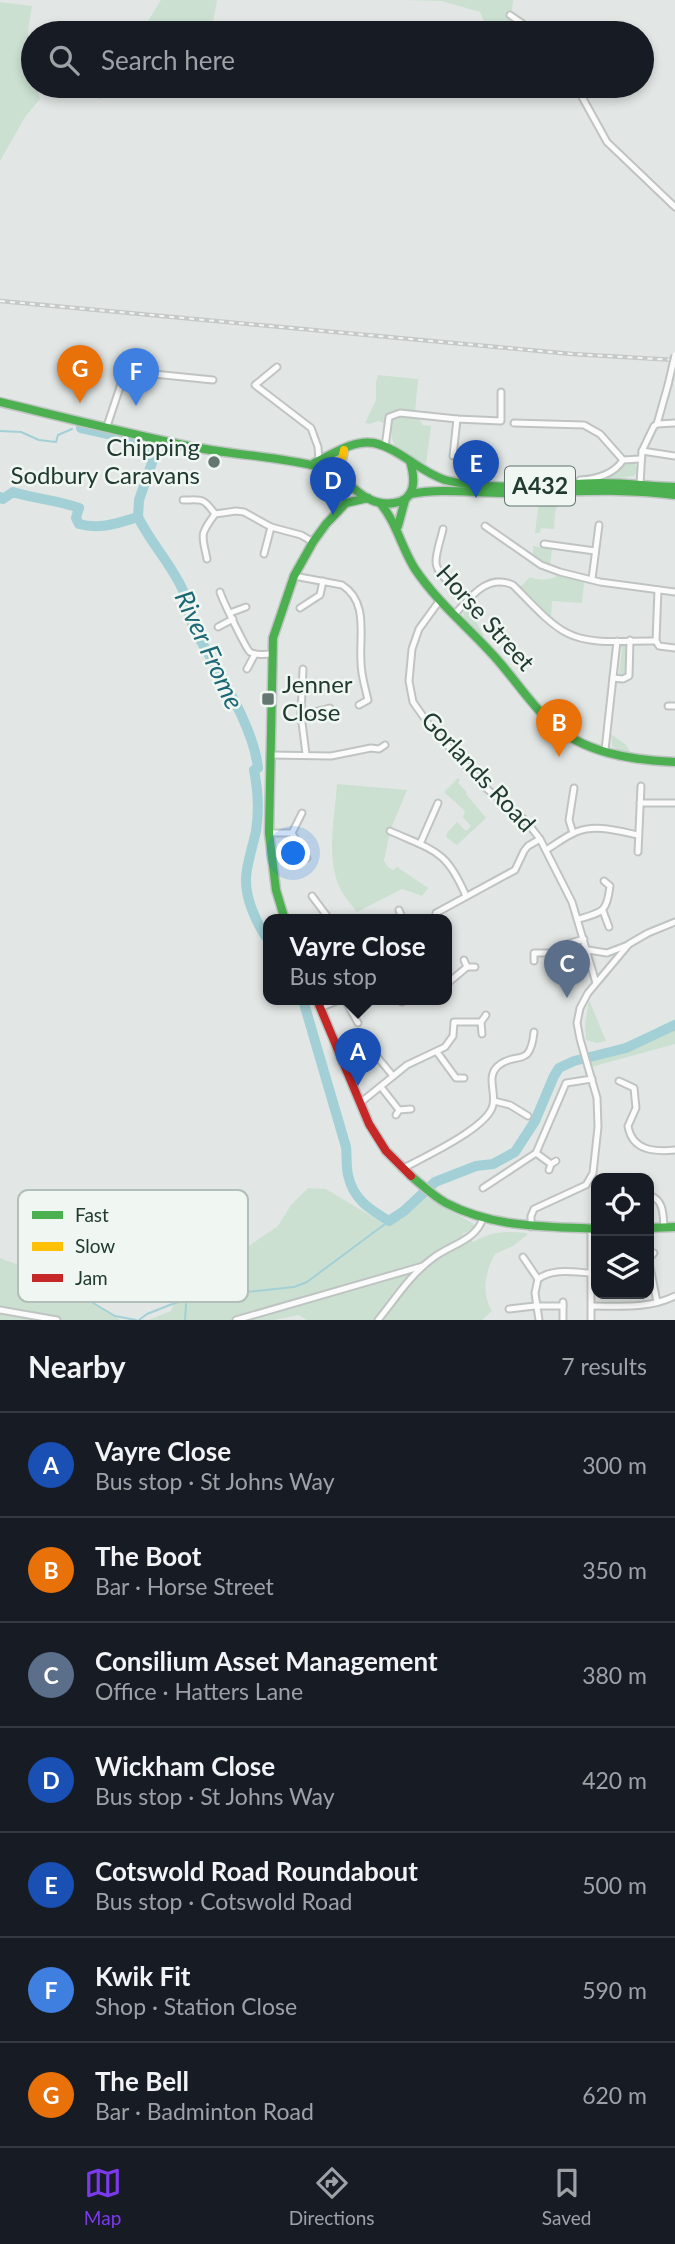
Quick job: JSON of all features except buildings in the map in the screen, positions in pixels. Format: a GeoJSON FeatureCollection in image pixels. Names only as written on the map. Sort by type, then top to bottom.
{"type":"FeatureCollection","features":[{"type":"Feature","properties":{"kind":"main road","name":"A432"},"geometry":{"type":"LineString","coordinates":[[0,402],[190,446],[318,464],[368,498],[380,503],[396,503],[431,489],[509,493],[638,491],[675,495]]}},
{"type":"Feature","properties":{"kind":"main road","name":"A432"},"geometry":{"type":"LineString","coordinates":[[318,464],[355,443],[364,442],[385,447],[446,480],[468,484],[525,486],[603,483],[675,487]]}},
{"type":"Feature","properties":{"kind":"main road"},"geometry":{"type":"LineString","coordinates":[[283,914],[276,890],[269,833],[274,638],[295,576],[313,542],[346,503],[349,495],[340,468],[344,450]]}},
{"type":"Feature","properties":{"kind":"main road"},"geometry":{"type":"LineString","coordinates":[[398,526],[415,480],[410,461]]}},
{"type":"Feature","properties":{"kind":"main road"},"geometry":{"type":"LineString","coordinates":[[346,503],[368,498]]}},
{"type":"Feature","properties":{"kind":"main road","name":"Horse Street"},"geometry":{"type":"LineString","coordinates":[[380,503],[398,526],[411,561],[440,600],[497,659],[557,729],[635,760],[675,762]]}},
{"type":"Feature","properties":{"kind":"main road"},"geometry":{"type":"LineString","coordinates":[[318,1005],[369,1124],[386,1151],[402,1169],[431,1193],[444,1202],[483,1218],[512,1225],[591,1229]]}},
{"type":"Feature","properties":{"kind":"main road"},"geometry":{"type":"LineString","coordinates":[[654,1228],[675,1227]]}},
{"type":"Feature","properties":{"kind":"street"},"geometry":{"type":"LineString","coordinates":[[510,15],[519,21]]}},
{"type":"Feature","properties":{"kind":"street"},"geometry":{"type":"LineString","coordinates":[[584,98],[607,142],[675,207]]}},
{"type":"Feature","properties":{"kind":"street"},"geometry":{"type":"LineString","coordinates":[[657,424],[675,355]]}},
{"type":"Feature","properties":{"kind":"street"},"geometry":{"type":"LineString","coordinates":[[107,426],[128,362]]}},
{"type":"Feature","properties":{"kind":"street"},"geometry":{"type":"LineString","coordinates":[[277,367],[255,385],[311,428],[318,447],[318,464]]}},
{"type":"Feature","properties":{"kind":"street"},"geometry":{"type":"LineString","coordinates":[[179,376],[180,368]]}},
{"type":"Feature","properties":{"kind":"street"},"geometry":{"type":"LineString","coordinates":[[124,371],[213,380]]}},
{"type":"Feature","properties":{"kind":"street"},"geometry":{"type":"LineString","coordinates":[[385,447],[387,425],[393,414],[501,421],[501,392]]}},
{"type":"Feature","properties":{"kind":"street"},"geometry":{"type":"LineString","coordinates":[[453,456],[457,419]]}},
{"type":"Feature","properties":{"kind":"street"},"geometry":{"type":"LineString","coordinates":[[514,423],[584,425],[600,435],[623,460]]}},
{"type":"Feature","properties":{"kind":"street"},"geometry":{"type":"LineString","coordinates":[[524,423],[525,431]]}},
{"type":"Feature","properties":{"kind":"street"},"geometry":{"type":"LineString","coordinates":[[640,484],[640,459],[653,426],[675,423]]}},
{"type":"Feature","properties":{"kind":"street"},"geometry":{"type":"LineString","coordinates":[[455,439],[463,440]]}},
{"type":"Feature","properties":{"kind":"street"},"geometry":{"type":"LineString","coordinates":[[318,447],[330,457]]}},
{"type":"Feature","properties":{"kind":"street"},"geometry":{"type":"LineString","coordinates":[[642,451],[675,456]]}},
{"type":"Feature","properties":{"kind":"street"},"geometry":{"type":"LineString","coordinates":[[623,460],[640,459]]}},
{"type":"Feature","properties":{"kind":"street"},"geometry":{"type":"LineString","coordinates":[[547,481],[588,479],[607,474],[619,467],[623,460]]}},
{"type":"Feature","properties":{"kind":"street"},"geometry":{"type":"LineString","coordinates":[[183,499],[195,498],[204,501],[215,514]]}},
{"type":"Feature","properties":{"kind":"street"},"geometry":{"type":"LineString","coordinates":[[207,559],[202,546],[203,533],[215,514],[236,511],[244,513],[271,527],[301,535],[313,542]]}},
{"type":"Feature","properties":{"kind":"street"},"geometry":{"type":"LineString","coordinates":[[592,579],[599,525]]}},
{"type":"Feature","properties":{"kind":"street"},"geometry":{"type":"LineString","coordinates":[[485,526],[541,565],[560,572],[675,592]]}},
{"type":"Feature","properties":{"kind":"street"},"geometry":{"type":"LineString","coordinates":[[264,554],[271,527]]}},
{"type":"Feature","properties":{"kind":"street","name":"Horse Street"},"geometry":{"type":"LineString","coordinates":[[440,533],[437,567],[444,577],[470,598]]}},
{"type":"Feature","properties":{"kind":"street"},"geometry":{"type":"LineString","coordinates":[[544,544],[552,541],[595,551]]}},
{"type":"Feature","properties":{"kind":"street"},"geometry":{"type":"LineString","coordinates":[[295,576],[348,588],[360,613],[362,671],[368,699],[359,705]]}},
{"type":"Feature","properties":{"kind":"street"},"geometry":{"type":"LineString","coordinates":[[300,608],[320,595],[323,581]]}},
{"type":"Feature","properties":{"kind":"street"},"geometry":{"type":"LineString","coordinates":[[454,615],[488,583],[508,583],[567,633],[580,638],[656,641]]}},
{"type":"Feature","properties":{"kind":"street"},"geometry":{"type":"LineString","coordinates":[[658,590],[656,641],[660,646],[675,648]]}},
{"type":"Feature","properties":{"kind":"street"},"geometry":{"type":"LineString","coordinates":[[223,596],[245,647],[255,654],[272,654]]}},
{"type":"Feature","properties":{"kind":"street","name":"Gorlands Road"},"geometry":{"type":"LineString","coordinates":[[440,600],[419,629],[412,649],[410,681],[414,702],[430,726],[487,789],[526,821],[540,839],[579,919],[596,983]]}},
{"type":"Feature","properties":{"kind":"street"},"geometry":{"type":"LineString","coordinates":[[218,626],[246,607]]}},
{"type":"Feature","properties":{"kind":"street"},"geometry":{"type":"LineString","coordinates":[[613,678],[623,679],[629,676],[630,640]]}},
{"type":"Feature","properties":{"kind":"street"},"geometry":{"type":"LineString","coordinates":[[605,750],[617,641]]}},
{"type":"Feature","properties":{"kind":"street"},"geometry":{"type":"LineString","coordinates":[[247,669],[255,654]]}},
{"type":"Feature","properties":{"kind":"street"},"geometry":{"type":"LineString","coordinates":[[303,669],[301,715],[306,754]]}},
{"type":"Feature","properties":{"kind":"street"},"geometry":{"type":"LineString","coordinates":[[668,706],[675,706]]}},
{"type":"Feature","properties":{"kind":"street"},"geometry":{"type":"LineString","coordinates":[[301,715],[330,708]]}},
{"type":"Feature","properties":{"kind":"street"},"geometry":{"type":"LineString","coordinates":[[270,755],[342,755],[371,748],[379,749],[384,745]]}},
{"type":"Feature","properties":{"kind":"street"},"geometry":{"type":"LineString","coordinates":[[638,852],[641,786]]}},
{"type":"Feature","properties":{"kind":"street"},"geometry":{"type":"LineString","coordinates":[[573,833],[569,820],[574,789]]}},
{"type":"Feature","properties":{"kind":"street"},"geometry":{"type":"LineString","coordinates":[[420,845],[438,803]]}},
{"type":"Feature","properties":{"kind":"street"},"geometry":{"type":"LineString","coordinates":[[640,803],[675,803]]}},
{"type":"Feature","properties":{"kind":"street"},"geometry":{"type":"LineString","coordinates":[[292,833],[302,813]]}},
{"type":"Feature","properties":{"kind":"street"},"geometry":{"type":"LineString","coordinates":[[546,850],[573,833],[593,828],[638,835]]}},
{"type":"Feature","properties":{"kind":"street"},"geometry":{"type":"LineString","coordinates":[[390,831],[441,855],[451,865],[466,896]]}},
{"type":"Feature","properties":{"kind":"street"},"geometry":{"type":"LineString","coordinates":[[269,833],[292,833]]}},
{"type":"Feature","properties":{"kind":"street"},"geometry":{"type":"LineString","coordinates":[[292,833],[307,858]]}},
{"type":"Feature","properties":{"kind":"street"},"geometry":{"type":"LineString","coordinates":[[436,914],[515,870],[528,846],[540,839]]}},
{"type":"Feature","properties":{"kind":"street"},"geometry":{"type":"LineString","coordinates":[[579,919],[603,911],[608,903],[607,883],[618,884]]}},
{"type":"Feature","properties":{"kind":"street"},"geometry":{"type":"LineString","coordinates":[[312,896],[326,914]]}},
{"type":"Feature","properties":{"kind":"street"},"geometry":{"type":"LineString","coordinates":[[399,910],[401,914]]}},
{"type":"Feature","properties":{"kind":"street"},"geometry":{"type":"LineString","coordinates":[[603,911],[609,927]]}},
{"type":"Feature","properties":{"kind":"street"},"geometry":{"type":"LineString","coordinates":[[587,950],[607,953],[675,922]]}},
{"type":"Feature","properties":{"kind":"street"},"geometry":{"type":"LineString","coordinates":[[534,953],[552,953],[584,939]]}},
{"type":"Feature","properties":{"kind":"street"},"geometry":{"type":"LineString","coordinates":[[531,1227],[534,1209],[586,1185],[593,1173],[598,1127],[597,1098],[578,1023],[580,1008],[596,983],[629,944]]}},
{"type":"Feature","properties":{"kind":"street"},"geometry":{"type":"LineString","coordinates":[[534,946],[534,961]]}},
{"type":"Feature","properties":{"kind":"street"},"geometry":{"type":"LineString","coordinates":[[464,960],[467,967]]}},
{"type":"Feature","properties":{"kind":"street"},"geometry":{"type":"LineString","coordinates":[[452,978],[467,967],[475,967]]}},
{"type":"Feature","properties":{"kind":"street"},"geometry":{"type":"LineString","coordinates":[[348,1005],[358,1023]]}},
{"type":"Feature","properties":{"kind":"street"},"geometry":{"type":"LineString","coordinates":[[482,1034],[481,1022],[486,1015]]}},
{"type":"Feature","properties":{"kind":"street"},"geometry":{"type":"LineString","coordinates":[[360,1103],[407,1065],[437,1052],[451,1042],[454,1022],[481,1022]]}},
{"type":"Feature","properties":{"kind":"street"},"geometry":{"type":"LineString","coordinates":[[402,1169],[488,1116],[494,1101],[492,1081],[498,1066],[523,1057],[535,1047],[534,1032]]}},
{"type":"Feature","properties":{"kind":"street"},"geometry":{"type":"LineString","coordinates":[[380,1048],[373,1055],[393,1076]]}},
{"type":"Feature","properties":{"kind":"street"},"geometry":{"type":"LineString","coordinates":[[437,1052],[456,1078],[464,1078]]}},
{"type":"Feature","properties":{"kind":"street"},"geometry":{"type":"LineString","coordinates":[[483,1188],[536,1153],[566,1083],[592,1079]]}},
{"type":"Feature","properties":{"kind":"street"},"geometry":{"type":"LineString","coordinates":[[620,1081],[634,1088],[636,1108],[628,1126],[632,1139],[638,1145],[654,1151],[675,1150]]}},
{"type":"Feature","properties":{"kind":"street"},"geometry":{"type":"LineString","coordinates":[[381,1087],[398,1113],[411,1109]]}},
{"type":"Feature","properties":{"kind":"street"},"geometry":{"type":"LineString","coordinates":[[494,1101],[510,1105],[525,1114],[518,1119]]}},
{"type":"Feature","properties":{"kind":"street"},"geometry":{"type":"LineString","coordinates":[[536,1153],[552,1165]]}},
{"type":"Feature","properties":{"kind":"street"},"geometry":{"type":"LineString","coordinates":[[654,1197],[661,1204],[664,1227]]}},
{"type":"Feature","properties":{"kind":"street"},"geometry":{"type":"LineString","coordinates":[[378,1320],[424,1266],[437,1255],[473,1234],[480,1227],[483,1218]]}},
{"type":"Feature","properties":{"kind":"street"},"geometry":{"type":"LineString","coordinates":[[591,1320],[593,1236]]}},
{"type":"Feature","properties":{"kind":"street"},"geometry":{"type":"LineString","coordinates":[[523,1262],[538,1279]]}},
{"type":"Feature","properties":{"kind":"street"},"geometry":{"type":"LineString","coordinates":[[236,1320],[424,1266]]}},
{"type":"Feature","properties":{"kind":"street"},"geometry":{"type":"LineString","coordinates":[[539,1320],[534,1293],[538,1279],[554,1272],[590,1273]]}},
{"type":"Feature","properties":{"kind":"street"},"geometry":{"type":"LineString","coordinates":[[654,1286],[657,1302]]}},
{"type":"Feature","properties":{"kind":"street"},"geometry":{"type":"LineString","coordinates":[[592,1306],[625,1307],[675,1296]]}},
{"type":"Feature","properties":{"kind":"street"},"geometry":{"type":"LineString","coordinates":[[512,1307],[563,1304],[563,1320]]}},
{"type":"Feature","properties":{"kind":"street"},"geometry":{"type":"LineString","coordinates":[[0,1310],[57,1320]]}},
{"type":"Feature","properties":{"kind":"green space"},"geometry":{"type":"Polygon","coordinates":[[[161,0],[217,0],[213,21],[148,21],[161,0]]]}},
{"type":"Feature","properties":{"kind":"green space"},"geometry":{"type":"Polygon","coordinates":[[[403,0],[513,0],[508,18],[512,20],[484,21],[480,12],[442,1],[403,0]]]}},
{"type":"Feature","properties":{"kind":"green space"},"geometry":{"type":"Polygon","coordinates":[[[0,2],[32,6],[30,21],[21,21],[21,98],[40,99],[25,117],[0,161],[0,2]]]}},
{"type":"Feature","properties":{"kind":"green space"},"geometry":{"type":"Polygon","coordinates":[[[378,375],[418,379],[415,413],[396,412],[389,415],[384,423],[365,423],[376,400],[378,375]]]}},
{"type":"Feature","properties":{"kind":"green space"},"geometry":{"type":"Polygon","coordinates":[[[398,417],[419,419],[423,425],[431,426],[426,464],[399,450],[395,445],[391,422],[398,417]]]}},
{"type":"Feature","properties":{"kind":"green space"},"geometry":{"type":"Polygon","coordinates":[[[629,462],[637,467],[634,476],[594,481],[629,462]]]}},
{"type":"Feature","properties":{"kind":"green space"},"geometry":{"type":"Polygon","coordinates":[[[539,500],[559,500],[554,529],[541,528],[540,533],[535,533],[539,500]]]}},
{"type":"Feature","properties":{"kind":"green space"},"geometry":{"type":"Polygon","coordinates":[[[533,546],[552,549],[550,566],[533,554],[533,546]]]}},
{"type":"Feature","properties":{"kind":"green space"},"geometry":{"type":"Polygon","coordinates":[[[559,575],[584,583],[582,603],[552,601],[551,617],[520,587],[530,577],[544,579],[559,575]]]}},
{"type":"Feature","properties":{"kind":"green space"},"geometry":{"type":"Polygon","coordinates":[[[471,603],[475,620],[484,636],[481,637],[464,619],[463,613],[471,603]]]}},
{"type":"Feature","properties":{"kind":"green space"},"geometry":{"type":"Polygon","coordinates":[[[622,643],[627,645],[627,670],[624,675],[619,674],[622,643]]]}},
{"type":"Feature","properties":{"kind":"green space"},"geometry":{"type":"Polygon","coordinates":[[[611,734],[626,745],[632,755],[620,752],[612,746],[611,734]]]}},
{"type":"Feature","properties":{"kind":"green space"},"geometry":{"type":"Polygon","coordinates":[[[458,778],[458,783],[486,818],[457,845],[446,837],[447,833],[457,822],[466,831],[471,826],[463,817],[465,811],[444,792],[458,778]]]}},
{"type":"Feature","properties":{"kind":"green space"},"geometry":{"type":"Polygon","coordinates":[[[337,784],[407,790],[390,831],[384,861],[388,867],[393,870],[397,867],[428,888],[422,896],[402,889],[357,912],[347,899],[336,878],[333,865],[337,784]]]}},
{"type":"Feature","properties":{"kind":"green space"},"geometry":{"type":"Polygon","coordinates":[[[589,1000],[606,1041],[597,1043],[586,1040],[585,1025],[589,1000]]]}},
{"type":"Feature","properties":{"kind":"green space"},"geometry":{"type":"Polygon","coordinates":[[[675,1019],[675,1044],[591,1067],[587,1055],[631,1041],[675,1019]]]}},
{"type":"Feature","properties":{"kind":"green space"},"geometry":{"type":"Polygon","coordinates":[[[308,1188],[326,1189],[386,1225],[424,1196],[474,1224],[474,1229],[462,1234],[466,1241],[471,1239],[473,1242],[499,1233],[527,1235],[513,1246],[495,1254],[485,1290],[492,1311],[482,1320],[307,1320],[299,1315],[274,1320],[148,1320],[171,1311],[174,1302],[248,1302],[248,1246],[278,1226],[291,1205],[308,1188]]]}},
{"type":"Feature","properties":{"kind":"green space"},"geometry":{"type":"Polygon","coordinates":[[[0,1258],[18,1265],[18,1302],[90,1302],[121,1320],[0,1320],[0,1258]]]}},
{"type":"Feature","properties":{"kind":"waterway"},"geometry":{"type":"LineString","coordinates":[[77,427],[81,428]]}},
{"type":"Feature","properties":{"kind":"waterway"},"geometry":{"type":"LineString","coordinates":[[81,428],[135,440],[150,449],[153,460],[139,500],[138,517]]}},
{"type":"Feature","properties":{"kind":"waterway"},"geometry":{"type":"LineString","coordinates":[[0,431],[21,432],[39,440],[56,442],[58,435],[72,429]]}},
{"type":"Feature","properties":{"kind":"waterway","name":"River Frome"},"geometry":{"type":"LineString","coordinates":[[0,497],[3,499],[13,492],[71,505],[79,508],[76,518],[79,524],[87,526],[109,525],[138,517],[175,575],[185,595],[192,624],[241,714],[255,751],[258,768],[254,770],[258,816],[246,880],[249,900],[263,932]]}},
{"type":"Feature","properties":{"kind":"waterway","name":"River Frome"},"geometry":{"type":"LineString","coordinates":[[304,1005],[346,1147],[350,1183],[363,1202],[389,1221],[435,1182],[476,1166],[493,1164],[515,1152],[535,1121],[559,1068],[574,1061],[626,1048],[675,1025]]}},
{"type":"Feature","properties":{"kind":"waterway"},"geometry":{"type":"LineString","coordinates":[[248,1292],[294,1287],[307,1282],[389,1221]]}},
{"type":"Feature","properties":{"kind":"waterway"},"geometry":{"type":"LineString","coordinates":[[92,1302],[115,1316],[136,1320]]}},
{"type":"Feature","properties":{"kind":"waterway"},"geometry":{"type":"LineString","coordinates":[[139,1320],[147,1314],[180,1302]]}},
{"type":"Feature","properties":{"kind":"waterway"},"geometry":{"type":"LineString","coordinates":[[185,1320],[186,1304]]}},
{"type":"Feature","properties":{"kind":"railway"},"geometry":{"type":"LineString","coordinates":[[0,301],[572,354],[675,360]]}},
{"type":"Feature","properties":{"kind":"traffic: fast"},"geometry":{"type":"LineString","coordinates":[[0,402],[188,446],[320,467],[330,470],[363,495],[382,503],[394,503],[407,498],[413,481],[410,461]]}},
{"type":"Feature","properties":{"kind":"traffic: fast"},"geometry":{"type":"LineString","coordinates":[[314,463],[343,448],[366,442],[393,450],[427,472],[462,484],[501,486],[609,483],[675,487]]}},
{"type":"Feature","properties":{"kind":"traffic: fast"},"geometry":{"type":"LineString","coordinates":[[410,494],[446,491],[612,491],[675,495]]}},
{"type":"Feature","properties":{"kind":"traffic: fast"},"geometry":{"type":"LineString","coordinates":[[283,914],[276,890],[269,833],[273,638],[294,576],[313,542],[346,503],[368,498]]}},
{"type":"Feature","properties":{"kind":"traffic: fast"},"geometry":{"type":"LineString","coordinates":[[398,526],[405,500]]}},
{"type":"Feature","properties":{"kind":"traffic: fast"},"geometry":{"type":"LineString","coordinates":[[380,503],[391,519],[410,561],[424,581],[494,656],[550,722],[563,733],[592,748],[625,757],[675,762]]}},
{"type":"Feature","properties":{"kind":"traffic: fast"},"geometry":{"type":"LineString","coordinates":[[411,1176],[446,1203],[482,1217],[519,1224],[591,1229]]}},
{"type":"Feature","properties":{"kind":"traffic: fast"},"geometry":{"type":"LineString","coordinates":[[654,1228],[675,1227]]}},
{"type":"Feature","properties":{"kind":"traffic: slow"},"geometry":{"type":"LineString","coordinates":[[342,478],[340,468],[344,450]]}},
{"type":"Feature","properties":{"kind":"traffic: jam"},"geometry":{"type":"LineString","coordinates":[[319,1005],[369,1124],[386,1151],[411,1176]]}},
{"type":"Feature","properties":{"kind":"place","name":"The Bell"},"geometry":{"type":"Point","coordinates":[80,403]}},
{"type":"Feature","properties":{"kind":"place","name":"Kwik Fit"},"geometry":{"type":"Point","coordinates":[136,406]}},
{"type":"Feature","properties":{"kind":"place","name":"Chipping Sodbury Caravans"},"geometry":{"type":"Point","coordinates":[214,462]}},
{"type":"Feature","properties":{"kind":"place","name":"Cotswold Road Roundabout"},"geometry":{"type":"Point","coordinates":[476,498]}},
{"type":"Feature","properties":{"kind":"place","name":"Wickham Close"},"geometry":{"type":"Point","coordinates":[333,515]}},
{"type":"Feature","properties":{"kind":"place","name":"Jenner Close"},"geometry":{"type":"Point","coordinates":[268,699]}},
{"type":"Feature","properties":{"kind":"place","name":"The Boot"},"geometry":{"type":"Point","coordinates":[559,757]}},
{"type":"Feature","properties":{"kind":"place","name":"Consilium Asset Management"},"geometry":{"type":"Point","coordinates":[567,998]}},
{"type":"Feature","properties":{"kind":"place","name":"Vayre Close"},"geometry":{"type":"Point","coordinates":[358,1086]}}]}
